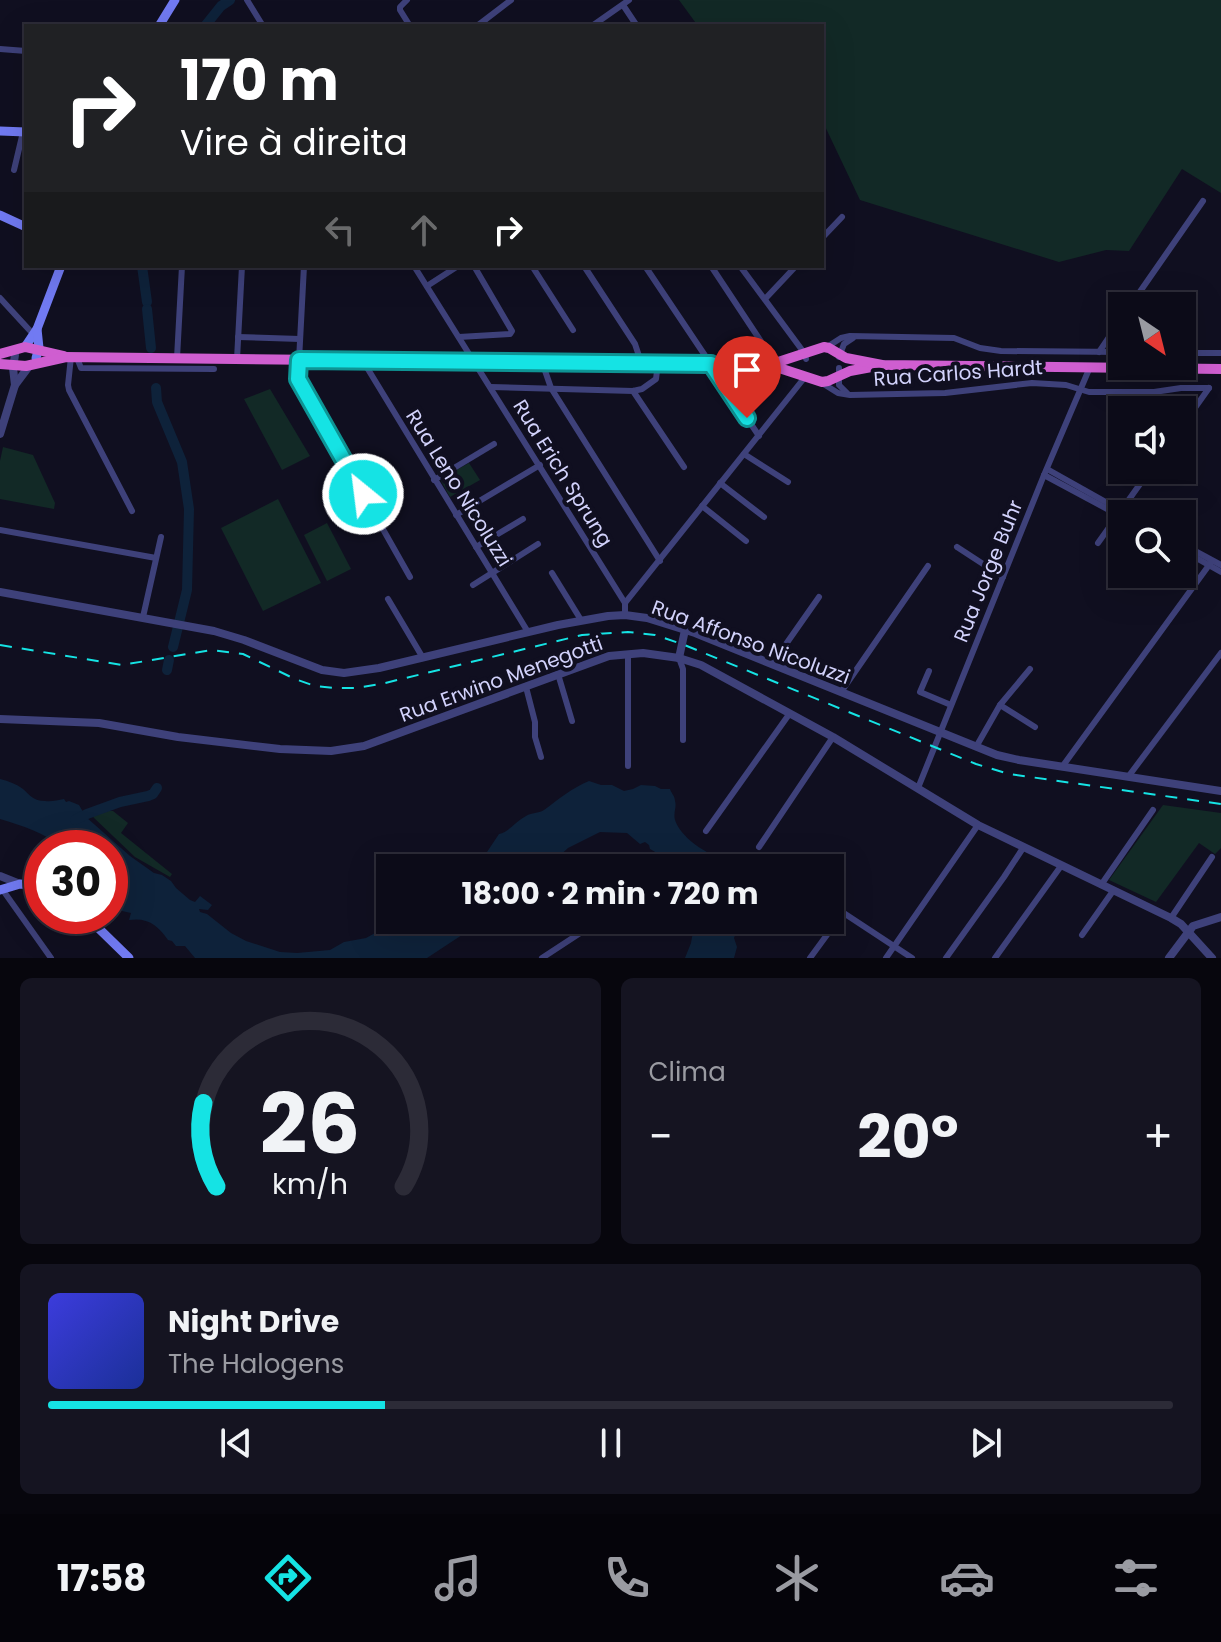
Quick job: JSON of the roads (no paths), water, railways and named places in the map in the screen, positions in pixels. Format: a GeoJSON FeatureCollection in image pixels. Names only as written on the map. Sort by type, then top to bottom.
{"type":"FeatureCollection","features":[{"type":"Feature","properties":{"kind":"highway"},"geometry":{"type":"LineString","coordinates":[[788,365],[817,348],[850,371],[882,365]]}},
{"type":"Feature","properties":{"kind":"highway"},"geometry":{"type":"LineString","coordinates":[[0,351],[24,357],[772,364],[788,365],[811,377],[828,381],[836,362]]}},
{"type":"Feature","properties":{"kind":"highway"},"geometry":{"type":"LineString","coordinates":[[808,355],[811,377]]}},
{"type":"Feature","properties":{"kind":"highway"},"geometry":{"type":"LineString","coordinates":[[0,365],[24,357]]}},
{"type":"Feature","properties":{"kind":"highway"},"geometry":{"type":"LineString","coordinates":[[836,362],[1108,367]]}},
{"type":"Feature","properties":{"kind":"highway"},"geometry":{"type":"LineString","coordinates":[[1196,368],[1221,369]]}},
{"type":"Feature","properties":{"kind":"main road"},"geometry":{"type":"LineString","coordinates":[[160,24],[175,0]]}},
{"type":"Feature","properties":{"kind":"main road"},"geometry":{"type":"LineString","coordinates":[[0,131],[24,132]]}},
{"type":"Feature","properties":{"kind":"main road"},"geometry":{"type":"LineString","coordinates":[[0,215],[24,226]]}},
{"type":"Feature","properties":{"kind":"main road"},"geometry":{"type":"LineString","coordinates":[[24,357],[60,268]]}},
{"type":"Feature","properties":{"kind":"main road"},"geometry":{"type":"LineString","coordinates":[[1,889],[24,884]]}},
{"type":"Feature","properties":{"kind":"main road"},"geometry":{"type":"LineString","coordinates":[[104,934],[129,958]]}},
{"type":"Feature","properties":{"kind":"street"},"geometry":{"type":"LineString","coordinates":[[247,0],[262,24]]}},
{"type":"Feature","properties":{"kind":"street"},"geometry":{"type":"LineString","coordinates":[[407,0],[400,10],[409,24]]}},
{"type":"Feature","properties":{"kind":"street"},"geometry":{"type":"LineString","coordinates":[[480,24],[511,0]]}},
{"type":"Feature","properties":{"kind":"street"},"geometry":{"type":"LineString","coordinates":[[595,24],[626,2],[636,24]]}},
{"type":"Feature","properties":{"kind":"street"},"geometry":{"type":"LineString","coordinates":[[0,49],[24,51]]}},
{"type":"Feature","properties":{"kind":"street"},"geometry":{"type":"LineString","coordinates":[[14,170],[24,135]]}},
{"type":"Feature","properties":{"kind":"street"},"geometry":{"type":"LineString","coordinates":[[1140,292],[1203,201]]}},
{"type":"Feature","properties":{"kind":"street"},"geometry":{"type":"LineString","coordinates":[[824,236],[842,217]]}},
{"type":"Feature","properties":{"kind":"street"},"geometry":{"type":"LineString","coordinates":[[177,358],[182,268]]}},
{"type":"Feature","properties":{"kind":"street"},"geometry":{"type":"LineString","coordinates":[[237,359],[242,268]]}},
{"type":"Feature","properties":{"kind":"street"},"geometry":{"type":"LineString","coordinates":[[304,268],[298,379],[410,577]]}},
{"type":"Feature","properties":{"kind":"street","name":"Rua Erich Sprung"},"geometry":{"type":"LineString","coordinates":[[415,268],[625,603]]}},
{"type":"Feature","properties":{"kind":"street"},"geometry":{"type":"LineString","coordinates":[[427,286],[455,268]]}},
{"type":"Feature","properties":{"kind":"street"},"geometry":{"type":"LineString","coordinates":[[459,337],[510,334],[512,327],[475,268]]}},
{"type":"Feature","properties":{"kind":"street"},"geometry":{"type":"LineString","coordinates":[[533,268],[573,330]]}},
{"type":"Feature","properties":{"kind":"street"},"geometry":{"type":"LineString","coordinates":[[585,268],[635,344],[641,362]]}},
{"type":"Feature","properties":{"kind":"street"},"geometry":{"type":"LineString","coordinates":[[646,268],[759,436]]}},
{"type":"Feature","properties":{"kind":"street"},"geometry":{"type":"LineString","coordinates":[[712,268],[766,349],[772,364]]}},
{"type":"Feature","properties":{"kind":"street"},"geometry":{"type":"LineString","coordinates":[[742,268],[808,355]]}},
{"type":"Feature","properties":{"kind":"street"},"geometry":{"type":"LineString","coordinates":[[765,299],[794,268]]}},
{"type":"Feature","properties":{"kind":"street"},"geometry":{"type":"LineString","coordinates":[[0,298],[35,331]]}},
{"type":"Feature","properties":{"kind":"street"},"geometry":{"type":"LineString","coordinates":[[836,362],[844,344],[856,336]]}},
{"type":"Feature","properties":{"kind":"street"},"geometry":{"type":"LineString","coordinates":[[836,362],[841,338],[856,336],[954,338],[980,348],[1001,351],[1108,352]]}},
{"type":"Feature","properties":{"kind":"street"},"geometry":{"type":"LineString","coordinates":[[238,337],[300,339]]}},
{"type":"Feature","properties":{"kind":"street"},"geometry":{"type":"LineString","coordinates":[[1099,352],[1108,339]]}},
{"type":"Feature","properties":{"kind":"street"},"geometry":{"type":"LineString","coordinates":[[796,341],[788,365],[796,388]]}},
{"type":"Feature","properties":{"kind":"street"},"geometry":{"type":"LineString","coordinates":[[1196,353],[1221,353]]}},
{"type":"Feature","properties":{"kind":"street"},"geometry":{"type":"LineString","coordinates":[[1203,353],[1203,368]]}},
{"type":"Feature","properties":{"kind":"street"},"geometry":{"type":"LineString","coordinates":[[0,434],[24,357]]}},
{"type":"Feature","properties":{"kind":"street"},"geometry":{"type":"LineString","coordinates":[[15,385],[24,357]]}},
{"type":"Feature","properties":{"kind":"street"},"geometry":{"type":"LineString","coordinates":[[71,357],[81,368],[214,369]]}},
{"type":"Feature","properties":{"kind":"street"},"geometry":{"type":"LineString","coordinates":[[71,357],[69,390],[132,511]]}},
{"type":"Feature","properties":{"kind":"street","name":"Rua Leno Nicoluzzi"},"geometry":{"type":"LineString","coordinates":[[363,361],[528,632]]}},
{"type":"Feature","properties":{"kind":"street"},"geometry":{"type":"LineString","coordinates":[[542,362],[551,388],[660,561]]}},
{"type":"Feature","properties":{"kind":"street","name":"Rua Carlos Hardt"},"geometry":{"type":"LineString","coordinates":[[836,362],[839,385],[850,395]]}},
{"type":"Feature","properties":{"kind":"street"},"geometry":{"type":"LineString","coordinates":[[491,387],[633,391],[656,379],[658,363]]}},
{"type":"Feature","properties":{"kind":"street","name":"Rua Jorge Buhr"},"geometry":{"type":"LineString","coordinates":[[918,788],[1090,367]]}},
{"type":"Feature","properties":{"kind":"street"},"geometry":{"type":"LineString","coordinates":[[625,615],[625,603],[796,388],[811,377]]}},
{"type":"Feature","properties":{"kind":"street","name":"Rua Carlos Hardt"},"geometry":{"type":"LineString","coordinates":[[811,377],[838,393],[850,395],[945,393],[1032,383],[1066,385],[1089,392],[1209,388],[1196,406]]}},
{"type":"Feature","properties":{"kind":"street"},"geometry":{"type":"LineString","coordinates":[[1181,388],[1182,380]]}},
{"type":"Feature","properties":{"kind":"street"},"geometry":{"type":"LineString","coordinates":[[633,391],[684,467]]}},
{"type":"Feature","properties":{"kind":"street"},"geometry":{"type":"LineString","coordinates":[[434,480],[494,444]]}},
{"type":"Feature","properties":{"kind":"street"},"geometry":{"type":"LineString","coordinates":[[745,453],[789,480]]}},
{"type":"Feature","properties":{"kind":"street"},"geometry":{"type":"LineString","coordinates":[[456,515],[540,465]]}},
{"type":"Feature","properties":{"kind":"street"},"geometry":{"type":"LineString","coordinates":[[1046,472],[1108,506]]}},
{"type":"Feature","properties":{"kind":"street"},"geometry":{"type":"LineString","coordinates":[[720,483],[764,517]]}},
{"type":"Feature","properties":{"kind":"street"},"geometry":{"type":"LineString","coordinates":[[702,506],[746,541]]}},
{"type":"Feature","properties":{"kind":"street"},"geometry":{"type":"LineString","coordinates":[[476,547],[523,519]]}},
{"type":"Feature","properties":{"kind":"street"},"geometry":{"type":"LineString","coordinates":[[0,530],[156,558]]}},
{"type":"Feature","properties":{"kind":"street"},"geometry":{"type":"LineString","coordinates":[[1098,543],[1108,531]]}},
{"type":"Feature","properties":{"kind":"street"},"geometry":{"type":"LineString","coordinates":[[143,617],[161,537]]}},
{"type":"Feature","properties":{"kind":"street"},"geometry":{"type":"LineString","coordinates":[[473,585],[538,544]]}},
{"type":"Feature","properties":{"kind":"street"},"geometry":{"type":"LineString","coordinates":[[957,547],[1003,577]]}},
{"type":"Feature","properties":{"kind":"street"},"geometry":{"type":"LineString","coordinates":[[1196,555],[1221,572]]}},
{"type":"Feature","properties":{"kind":"street"},"geometry":{"type":"LineString","coordinates":[[1211,563],[1221,565]]}},
{"type":"Feature","properties":{"kind":"street"},"geometry":{"type":"LineString","coordinates":[[1062,767],[1211,563]]}},
{"type":"Feature","properties":{"kind":"street"},"geometry":{"type":"LineString","coordinates":[[841,692],[928,566]]}},
{"type":"Feature","properties":{"kind":"street"},"geometry":{"type":"LineString","coordinates":[[552,573],[581,620]]}},
{"type":"Feature","properties":{"kind":"street","name":"Rua Affonso Nicoluzzi"},"geometry":{"type":"LineString","coordinates":[[0,592],[230,635],[333,672],[365,671],[581,620],[625,615],[685,630],[1008,758],[1221,791]]}},
{"type":"Feature","properties":{"kind":"street"},"geometry":{"type":"LineString","coordinates":[[772,664],[819,597]]}},
{"type":"Feature","properties":{"kind":"street"},"geometry":{"type":"LineString","coordinates":[[388,599],[423,658]]}},
{"type":"Feature","properties":{"kind":"street"},"geometry":{"type":"LineString","coordinates":[[683,740],[683,669],[679,658],[685,630]]}},
{"type":"Feature","properties":{"kind":"street","name":"Rua Erwino Menegotti"},"geometry":{"type":"LineString","coordinates":[[0,719],[91,722],[240,745],[342,750],[364,746],[609,656],[643,653],[679,658],[709,668],[833,737],[978,825],[1171,918],[1188,931],[1212,958]]}},
{"type":"Feature","properties":{"kind":"street"},"geometry":{"type":"LineString","coordinates":[[1128,777],[1221,653]]}},
{"type":"Feature","properties":{"kind":"street"},"geometry":{"type":"LineString","coordinates":[[628,654],[628,766]]}},
{"type":"Feature","properties":{"kind":"street"},"geometry":{"type":"LineString","coordinates":[[976,747],[1000,705],[1030,669]]}},
{"type":"Feature","properties":{"kind":"street"},"geometry":{"type":"LineString","coordinates":[[929,671],[920,692],[951,705]]}},
{"type":"Feature","properties":{"kind":"street"},"geometry":{"type":"LineString","coordinates":[[558,674],[572,721]]}},
{"type":"Feature","properties":{"kind":"street"},"geometry":{"type":"LineString","coordinates":[[526,687],[541,757]]}},
{"type":"Feature","properties":{"kind":"street"},"geometry":{"type":"LineString","coordinates":[[1000,705],[1035,727]]}},
{"type":"Feature","properties":{"kind":"street"},"geometry":{"type":"LineString","coordinates":[[706,831],[790,713]]}},
{"type":"Feature","properties":{"kind":"street"},"geometry":{"type":"LineString","coordinates":[[759,847],[833,737]]}},
{"type":"Feature","properties":{"kind":"street"},"geometry":{"type":"LineString","coordinates":[[1101,885],[1153,810]]}},
{"type":"Feature","properties":{"kind":"street"},"geometry":{"type":"LineString","coordinates":[[886,958],[978,825]]}},
{"type":"Feature","properties":{"kind":"street"},"geometry":{"type":"LineString","coordinates":[[946,958],[1023,848]]}},
{"type":"Feature","properties":{"kind":"street"},"geometry":{"type":"LineString","coordinates":[[1171,918],[1212,857]]}},
{"type":"Feature","properties":{"kind":"street"},"geometry":{"type":"LineString","coordinates":[[995,958],[1061,866]]}},
{"type":"Feature","properties":{"kind":"street"},"geometry":{"type":"LineString","coordinates":[[0,876],[20,884]]}},
{"type":"Feature","properties":{"kind":"street"},"geometry":{"type":"LineString","coordinates":[[1,889],[51,958]]}},
{"type":"Feature","properties":{"kind":"street"},"geometry":{"type":"LineString","coordinates":[[1082,935],[1113,891]]}},
{"type":"Feature","properties":{"kind":"street"},"geometry":{"type":"LineString","coordinates":[[844,914],[912,958]]}},
{"type":"Feature","properties":{"kind":"street"},"geometry":{"type":"LineString","coordinates":[[1169,958],[1193,926],[1221,917]]}},
{"type":"Feature","properties":{"kind":"street"},"geometry":{"type":"LineString","coordinates":[[542,958],[579,934]]}},
{"type":"Feature","properties":{"kind":"street"},"geometry":{"type":"LineString","coordinates":[[810,958],[828,934]]}},
{"type":"Feature","properties":{"kind":"water"},"geometry":{"type":"Polygon","coordinates":[[[0,779],[18,786],[37,800],[64,799],[79,805],[86,817],[101,830],[32,830],[0,819],[0,779]]]}},
{"type":"Feature","properties":{"kind":"water"},"geometry":{"type":"Polygon","coordinates":[[[589,781],[612,785],[624,791],[641,785],[670,789],[675,799],[678,826],[693,843],[711,854],[657,854],[645,842],[640,844],[627,833],[600,832],[561,854],[486,854],[499,834],[522,818],[544,810],[589,781]]]}},
{"type":"Feature","properties":{"kind":"water"},"geometry":{"type":"Polygon","coordinates":[[[128,854],[171,881],[190,900],[195,902],[200,896],[212,905],[208,910],[199,909],[200,912],[231,933],[280,952],[330,950],[344,942],[376,933],[463,934],[427,958],[195,958],[185,946],[176,946],[168,940],[152,923],[129,920],[131,913],[128,912],[128,854]]]}},
{"type":"Feature","properties":{"kind":"water"},"geometry":{"type":"Polygon","coordinates":[[[693,934],[735,934],[737,947],[734,958],[685,958],[693,934]]]}},
{"type":"Feature","properties":{"kind":"waterway"},"geometry":{"type":"LineString","coordinates":[[207,24],[230,0]]}},
{"type":"Feature","properties":{"kind":"waterway"},"geometry":{"type":"LineString","coordinates":[[142,268],[147,302]]}},
{"type":"Feature","properties":{"kind":"waterway"},"geometry":{"type":"LineString","coordinates":[[147,309],[151,348]]}},
{"type":"Feature","properties":{"kind":"waterway"},"geometry":{"type":"LineString","coordinates":[[156,388],[157,402],[182,462],[189,509],[187,590],[173,647]]}},
{"type":"Feature","properties":{"kind":"waterway"},"geometry":{"type":"LineString","coordinates":[[167,670],[169,660]]}},
{"type":"Feature","properties":{"kind":"waterway"},"geometry":{"type":"LineString","coordinates":[[75,820],[120,802],[148,796],[157,788]]}},
{"type":"Feature","properties":{"kind":"railway"},"geometry":{"type":"LineString","coordinates":[[0,645],[122,665],[211,650],[243,654],[315,686],[355,688],[582,635],[628,632],[655,635],[976,764],[1009,774],[1221,804]]}}]}
